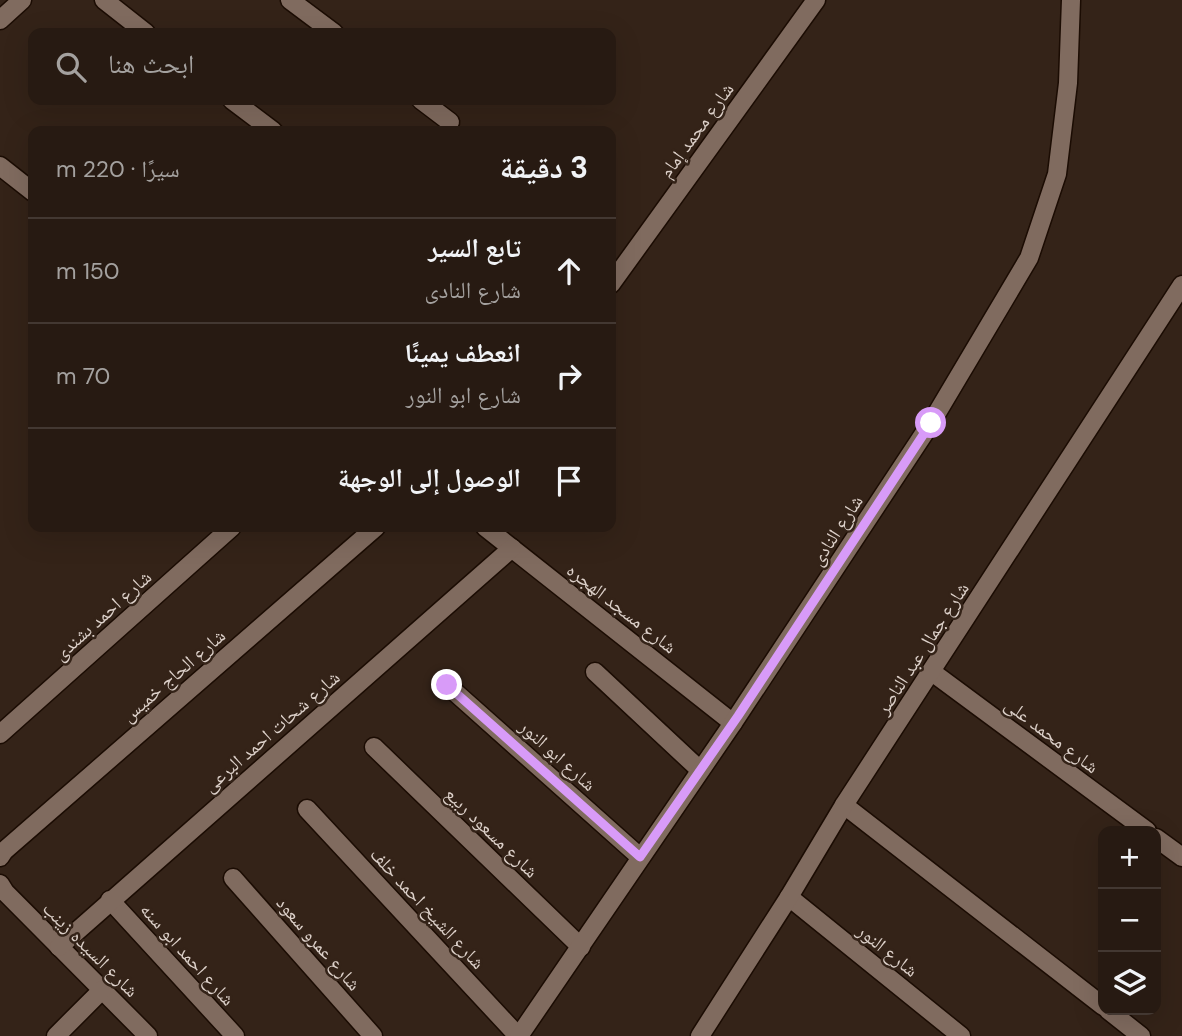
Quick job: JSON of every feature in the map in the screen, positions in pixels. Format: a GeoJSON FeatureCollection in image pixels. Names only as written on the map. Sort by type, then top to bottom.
{"type":"FeatureCollection","features":[{"type":"Feature","properties":{"kind":"street"},"geometry":{"type":"LineString","coordinates":[[0,20],[22,0]]}},
{"type":"Feature","properties":{"kind":"street"},"geometry":{"type":"LineString","coordinates":[[104,0],[140,28]]}},
{"type":"Feature","properties":{"kind":"street"},"geometry":{"type":"LineString","coordinates":[[290,0],[327,28]]}},
{"type":"Feature","properties":{"kind":"street","name":"شارع محمد إمام"},"geometry":{"type":"LineString","coordinates":[[616,277],[816,0]]}},
{"type":"Feature","properties":{"kind":"street","name":"شارع النادى"},"geometry":{"type":"LineString","coordinates":[[519,1036],[733,723],[931,423],[1029,258],[1056,174],[1068,83],[1071,0]]}},
{"type":"Feature","properties":{"kind":"street"},"geometry":{"type":"LineString","coordinates":[[239,105],[266,126]]}},
{"type":"Feature","properties":{"kind":"street"},"geometry":{"type":"LineString","coordinates":[[428,105],[450,122]]}},
{"type":"Feature","properties":{"kind":"street"},"geometry":{"type":"LineString","coordinates":[[0,166],[28,188]]}},
{"type":"Feature","properties":{"kind":"street","name":"شارع جمال عبد الناصر"},"geometry":{"type":"LineString","coordinates":[[701,1036],[844,805],[1182,285]]}},
{"type":"Feature","properties":{"kind":"street","name":"شارع احمد بشندى"},"geometry":{"type":"LineString","coordinates":[[0,734],[226,532]]}},
{"type":"Feature","properties":{"kind":"street","name":"شارع الحاج خميس"},"geometry":{"type":"LineString","coordinates":[[0,857],[4,850],[370,532]]}},
{"type":"Feature","properties":{"kind":"street","name":"شارع مسجد الهجره"},"geometry":{"type":"LineString","coordinates":[[491,532],[733,723]]}},
{"type":"Feature","properties":{"kind":"street","name":"شارع شحات احمد البرعى"},"geometry":{"type":"LineString","coordinates":[[59,947],[512,548]]}},
{"type":"Feature","properties":{"kind":"street"},"geometry":{"type":"LineString","coordinates":[[595,672],[700,770]]}},
{"type":"Feature","properties":{"kind":"street","name":"شارع محمد على"},"geometry":{"type":"LineString","coordinates":[[932,672],[1140,826]]}},
{"type":"Feature","properties":{"kind":"street","name":"شارع ابو النور"},"geometry":{"type":"LineString","coordinates":[[447,685],[640,857]]}},
{"type":"Feature","properties":{"kind":"street","name":"شارع مسعود ربيع"},"geometry":{"type":"LineString","coordinates":[[374,747],[581,947]]}},
{"type":"Feature","properties":{"kind":"street"},"geometry":{"type":"LineString","coordinates":[[844,805],[1098,1002]]}},
{"type":"Feature","properties":{"kind":"street","name":"شارع الشيخ احمد خلف"},"geometry":{"type":"LineString","coordinates":[[307,809],[519,1036]]}},
{"type":"Feature","properties":{"kind":"street"},"geometry":{"type":"LineString","coordinates":[[1161,842],[1182,857]]}},
{"type":"Feature","properties":{"kind":"street","name":"شارع عمرو سعود"},"geometry":{"type":"LineString","coordinates":[[233,878],[373,1036]]}},
{"type":"Feature","properties":{"kind":"street","name":"شارع السيده زينب"},"geometry":{"type":"LineString","coordinates":[[2,891],[102,990],[137,1033]]}},
{"type":"Feature","properties":{"kind":"street","name":"شارع النور"},"geometry":{"type":"LineString","coordinates":[[789,897],[961,1036]]}},
{"type":"Feature","properties":{"kind":"street","name":"شارع احمد ابو سنه"},"geometry":{"type":"LineString","coordinates":[[110,900],[235,1036]]}},
{"type":"Feature","properties":{"kind":"street"},"geometry":{"type":"LineString","coordinates":[[56,1036],[102,990]]}},
{"type":"Feature","properties":{"kind":"street"},"geometry":{"type":"LineString","coordinates":[[1114,1015],[1141,1036]]}},
{"type":"Feature","properties":{"kind":"route"},"geometry":{"type":"LineString","coordinates":[[447,685],[640,857],[738,716],[931,423]]}}]}
